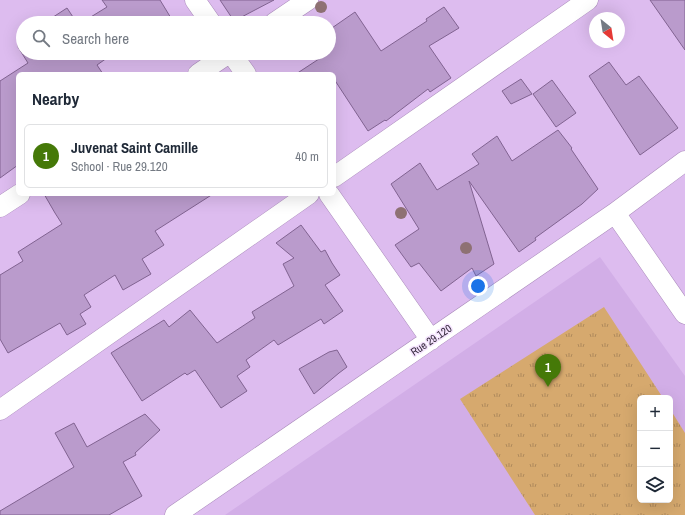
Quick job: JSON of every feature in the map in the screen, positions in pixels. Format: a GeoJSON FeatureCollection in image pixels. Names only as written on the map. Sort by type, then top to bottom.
{"type":"FeatureCollection","features":[{"type":"Feature","properties":{"kind":"street"},"geometry":{"type":"LineString","coordinates":[[195,0],[206,16]]}},
{"type":"Feature","properties":{"kind":"street"},"geometry":{"type":"LineString","coordinates":[[284,16],[308,0]]}},
{"type":"Feature","properties":{"kind":"street"},"geometry":{"type":"LineString","coordinates":[[336,176],[588,0]]}},
{"type":"Feature","properties":{"kind":"street"},"geometry":{"type":"LineString","coordinates":[[201,72],[219,60]]}},
{"type":"Feature","properties":{"kind":"street"},"geometry":{"type":"LineString","coordinates":[[235,60],[244,72]]}},
{"type":"Feature","properties":{"kind":"street","name":"Rue 29.120"},"geometry":{"type":"LineString","coordinates":[[175,515],[615,213],[685,161]]}},
{"type":"Feature","properties":{"kind":"street"},"geometry":{"type":"LineString","coordinates":[[0,207],[17,196]]}},
{"type":"Feature","properties":{"kind":"street"},"geometry":{"type":"LineString","coordinates":[[0,410],[306,196]]}},
{"type":"Feature","properties":{"kind":"street"},"geometry":{"type":"LineString","coordinates":[[331,196],[431,340]]}},
{"type":"Feature","properties":{"kind":"street"},"geometry":{"type":"LineString","coordinates":[[615,213],[685,314]]}},
{"type":"Feature","properties":{"kind":"shaded area"},"geometry":{"type":"Polygon","coordinates":[[[600,257],[685,376],[685,515],[225,515],[600,257]]]}},
{"type":"Feature","properties":{"kind":"green space"},"geometry":{"type":"Polygon","coordinates":[[[604,307],[661,395],[637,395],[637,503],[673,503],[673,414],[685,433],[685,515],[535,515],[460,399],[604,307]]]}},
{"type":"Feature","properties":{"kind":"building"},"geometry":{"type":"Polygon","coordinates":[[[102,0],[160,0],[170,16],[92,16],[107,7],[102,0]]]}},
{"type":"Feature","properties":{"kind":"building"},"geometry":{"type":"Polygon","coordinates":[[[220,0],[274,0],[244,16],[231,16],[220,0]]]}},
{"type":"Feature","properties":{"kind":"building"},"geometry":{"type":"Polygon","coordinates":[[[650,0],[685,0],[685,50],[650,0]]]}},
{"type":"Feature","properties":{"kind":"building"},"geometry":{"type":"Polygon","coordinates":[[[444,7],[459,28],[429,46],[451,78],[430,92],[428,89],[386,121],[385,120],[368,131],[336,82],[336,72],[299,72],[317,60],[336,60],[336,25],[355,12],[381,51],[427,21],[426,19],[444,7]]]}},
{"type":"Feature","properties":{"kind":"building"},"geometry":{"type":"Polygon","coordinates":[[[67,8],[72,16],[55,16],[67,8]]]}},
{"type":"Feature","properties":{"kind":"building"},"geometry":{"type":"Polygon","coordinates":[[[26,60],[104,60],[97,65],[102,72],[16,72],[16,166],[0,178],[0,81],[28,63],[26,60]]]}},
{"type":"Feature","properties":{"kind":"building"},"geometry":{"type":"Polygon","coordinates":[[[609,62],[626,85],[639,76],[678,128],[640,155],[589,76],[609,62]]]}},
{"type":"Feature","properties":{"kind":"building"},"geometry":{"type":"Polygon","coordinates":[[[521,79],[532,94],[511,104],[502,91],[521,79]]]}},
{"type":"Feature","properties":{"kind":"building"},"geometry":{"type":"Polygon","coordinates":[[[552,80],[576,113],[556,127],[533,94],[552,80]]]}},
{"type":"Feature","properties":{"kind":"building"},"geometry":{"type":"Polygon","coordinates":[[[558,130],[572,148],[571,149],[598,189],[582,204],[535,238],[536,240],[519,252],[469,181],[494,264],[476,276],[472,268],[441,291],[419,263],[411,267],[395,245],[419,229],[391,184],[420,163],[437,190],[479,164],[472,154],[497,136],[512,161],[558,130]]]}},
{"type":"Feature","properties":{"kind":"building"},"geometry":{"type":"Polygon","coordinates":[[[45,196],[210,196],[155,231],[164,245],[142,259],[151,274],[123,290],[115,275],[84,295],[91,307],[80,314],[86,324],[67,335],[60,323],[8,353],[0,339],[0,275],[23,261],[18,252],[62,224],[45,196]]]}},
{"type":"Feature","properties":{"kind":"building"},"geometry":{"type":"Polygon","coordinates":[[[301,225],[321,252],[325,250],[340,275],[325,285],[343,311],[324,324],[321,319],[278,345],[274,340],[246,360],[250,367],[237,376],[247,391],[221,408],[195,370],[187,375],[185,373],[142,401],[111,353],[164,320],[169,327],[190,310],[217,343],[255,318],[252,312],[294,286],[283,264],[294,258],[276,243],[301,225]]]}},
{"type":"Feature","properties":{"kind":"building"},"geometry":{"type":"Polygon","coordinates":[[[337,350],[347,367],[314,394],[299,369],[329,352],[337,350]]]}},
{"type":"Feature","properties":{"kind":"building"},"geometry":{"type":"Polygon","coordinates":[[[145,414],[160,430],[135,453],[136,455],[123,462],[142,496],[109,515],[0,515],[0,511],[74,467],[55,433],[74,423],[87,447],[145,414]]]}},
{"type":"Feature","properties":{"kind":"place","name":"Juvenat Saint Camille"},"geometry":{"type":"Point","coordinates":[548,387]}}]}
